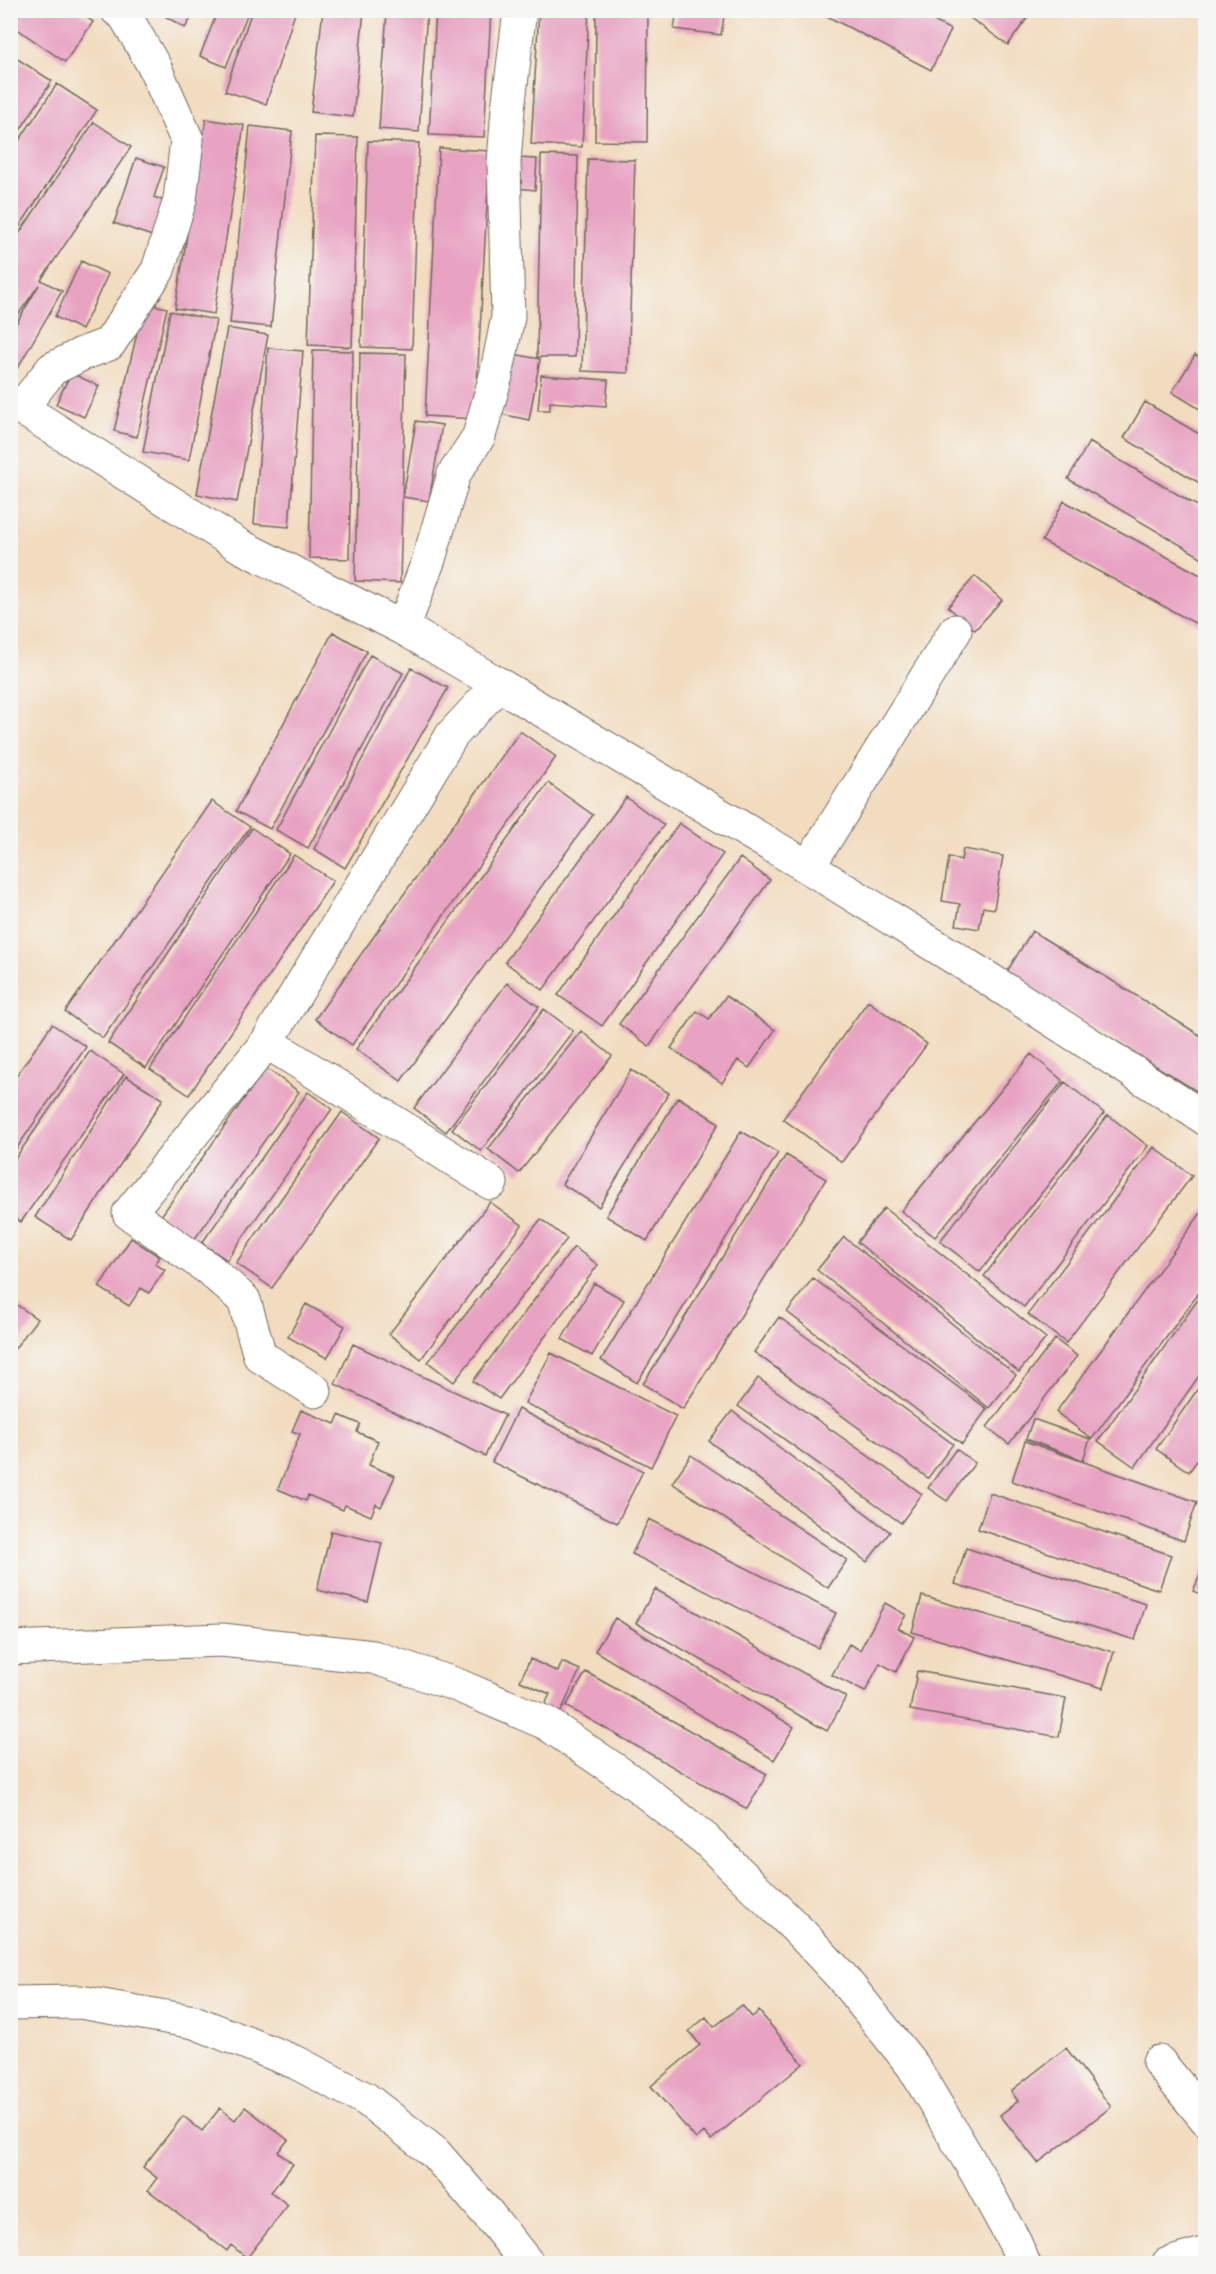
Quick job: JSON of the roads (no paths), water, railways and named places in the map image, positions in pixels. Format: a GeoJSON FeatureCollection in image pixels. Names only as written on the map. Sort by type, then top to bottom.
{"type":"FeatureCollection","features":[{"type":"Feature","properties":{"kind":"street"},"geometry":{"type":"LineString","coordinates":[[117,10],[124,14],[154,66],[187,140],[180,200],[158,270],[109,344],[52,369],[16,404],[240,546],[403,628],[808,867],[984,976],[1206,1119]]}},
{"type":"Feature","properties":{"kind":"street"},"geometry":{"type":"LineString","coordinates":[[403,628],[429,559],[454,474],[478,436],[496,376],[508,317],[504,162],[507,110],[520,10]]}},
{"type":"Feature","properties":{"kind":"street"},"geometry":{"type":"LineString","coordinates":[[808,867],[955,632]]}},
{"type":"Feature","properties":{"kind":"street"},"geometry":{"type":"LineString","coordinates":[[315,1391],[260,1356],[244,1300],[209,1269],[129,1213],[267,1042],[452,735],[499,684]]}},
{"type":"Feature","properties":{"kind":"street"},"geometry":{"type":"LineString","coordinates":[[267,1042],[490,1183]]}},
{"type":"Feature","properties":{"kind":"street"},"geometry":{"type":"LineString","coordinates":[[10,1648],[222,1640],[373,1657],[457,1684],[546,1723],[634,1783],[705,1839],[800,1932],[841,1977],[913,2067],[979,2177],[1016,2243],[1024,2264]]}},
{"type":"Feature","properties":{"kind":"street"},"geometry":{"type":"LineString","coordinates":[[10,2002],[80,2002],[194,2022],[297,2063],[366,2099],[435,2153],[528,2264]]}},
{"type":"Feature","properties":{"kind":"street"},"geometry":{"type":"LineString","coordinates":[[1159,2062],[1206,2119]]}},
{"type":"Feature","properties":{"kind":"street"},"geometry":{"type":"LineString","coordinates":[[1168,2264],[1206,2253]]}}]}
